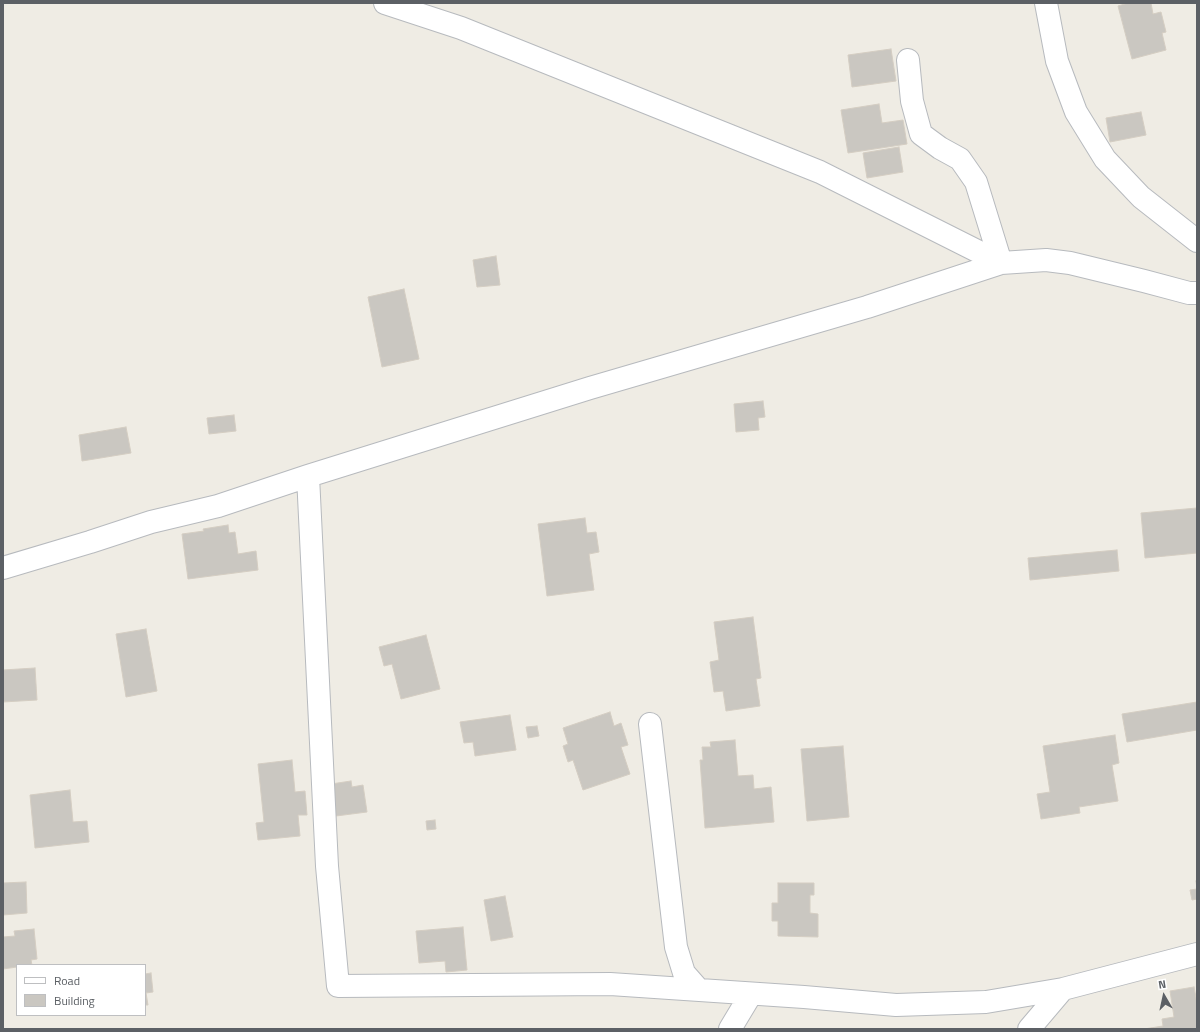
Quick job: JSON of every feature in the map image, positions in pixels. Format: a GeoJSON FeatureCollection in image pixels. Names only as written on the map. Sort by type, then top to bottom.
{"type":"FeatureCollection","features":[{"type":"Feature","properties":{"kind":"street"},"geometry":{"type":"LineString","coordinates":[[385,3],[461,28],[820,172],[1001,263]]}},
{"type":"Feature","properties":{"kind":"street"},"geometry":{"type":"LineString","coordinates":[[1046,3],[1057,61],[1076,112],[1105,159],[1141,197],[1197,241]]}},
{"type":"Feature","properties":{"kind":"street"},"geometry":{"type":"LineString","coordinates":[[908,60],[912,101],[922,134],[940,148],[960,159],[976,182],[1001,263]]}},
{"type":"Feature","properties":{"kind":"street"},"geometry":{"type":"LineString","coordinates":[[3,568],[151,522],[218,506],[308,476],[590,388],[867,307],[1001,263],[1046,260],[1070,263],[1144,280],[1188,293],[1197,293]]}},
{"type":"Feature","properties":{"kind":"street"},"geometry":{"type":"LineString","coordinates":[[308,476],[327,866],[338,986],[610,984],[804,997],[896,1005],[986,1002],[1063,989],[1197,954]]}},
{"type":"Feature","properties":{"kind":"street"},"geometry":{"type":"LineString","coordinates":[[650,724],[676,947],[684,974],[699,990]]}},
{"type":"Feature","properties":{"kind":"street"},"geometry":{"type":"LineString","coordinates":[[1029,1029],[1063,989]]}},
{"type":"Feature","properties":{"kind":"street"},"geometry":{"type":"LineString","coordinates":[[730,1029],[751,994]]}},
{"type":"Feature","properties":{"kind":"building"},"geometry":{"type":"Polygon","coordinates":[[[1128,3],[1151,3],[1153,14],[1161,12],[1166,32],[1162,33],[1166,50],[1132,59],[1118,6],[1128,3]]]}},
{"type":"Feature","properties":{"kind":"building"},"geometry":{"type":"Polygon","coordinates":[[[891,49],[896,81],[852,87],[848,55],[891,49]]]}},
{"type":"Feature","properties":{"kind":"building"},"geometry":{"type":"Polygon","coordinates":[[[879,104],[882,123],[903,120],[907,144],[848,153],[841,110],[879,104]]]}},
{"type":"Feature","properties":{"kind":"building"},"geometry":{"type":"Polygon","coordinates":[[[1141,112],[1146,135],[1110,142],[1106,118],[1141,112]]]}},
{"type":"Feature","properties":{"kind":"building"},"geometry":{"type":"Polygon","coordinates":[[[899,147],[903,172],[867,178],[863,153],[899,147]]]}},
{"type":"Feature","properties":{"kind":"building"},"geometry":{"type":"Polygon","coordinates":[[[496,256],[500,285],[477,287],[473,260],[496,256]]]}},
{"type":"Feature","properties":{"kind":"building"},"geometry":{"type":"Polygon","coordinates":[[[404,289],[419,359],[382,367],[368,297],[404,289]]]}},
{"type":"Feature","properties":{"kind":"building"},"geometry":{"type":"Polygon","coordinates":[[[763,401],[765,417],[758,418],[759,430],[736,432],[734,404],[763,401]]]}},
{"type":"Feature","properties":{"kind":"building"},"geometry":{"type":"Polygon","coordinates":[[[234,415],[236,431],[209,434],[207,418],[234,415]]]}},
{"type":"Feature","properties":{"kind":"building"},"geometry":{"type":"Polygon","coordinates":[[[126,427],[131,453],[82,461],[79,435],[126,427]]]}},
{"type":"Feature","properties":{"kind":"building"},"geometry":{"type":"Polygon","coordinates":[[[1197,508],[1197,553],[1145,558],[1141,513],[1197,508]]]}},
{"type":"Feature","properties":{"kind":"building"},"geometry":{"type":"Polygon","coordinates":[[[585,518],[587,533],[596,532],[599,552],[589,554],[594,590],[547,596],[538,524],[585,518]]]}},
{"type":"Feature","properties":{"kind":"building"},"geometry":{"type":"Polygon","coordinates":[[[228,525],[229,533],[235,532],[238,554],[256,551],[258,570],[188,579],[182,534],[204,531],[203,529],[228,525]]]}},
{"type":"Feature","properties":{"kind":"building"},"geometry":{"type":"Polygon","coordinates":[[[1117,550],[1119,571],[1030,580],[1028,558],[1117,550]]]}},
{"type":"Feature","properties":{"kind":"building"},"geometry":{"type":"Polygon","coordinates":[[[753,617],[761,678],[756,679],[760,706],[726,711],[723,691],[714,692],[710,662],[719,660],[714,622],[753,617]]]}},
{"type":"Feature","properties":{"kind":"building"},"geometry":{"type":"Polygon","coordinates":[[[146,629],[157,691],[126,697],[116,634],[146,629]]]}},
{"type":"Feature","properties":{"kind":"building"},"geometry":{"type":"Polygon","coordinates":[[[426,635],[440,689],[401,699],[392,664],[384,666],[379,647],[426,635]]]}},
{"type":"Feature","properties":{"kind":"building"},"geometry":{"type":"Polygon","coordinates":[[[35,668],[37,700],[3,702],[3,670],[35,668]]]}},
{"type":"Feature","properties":{"kind":"building"},"geometry":{"type":"Polygon","coordinates":[[[1197,702],[1197,730],[1127,742],[1122,714],[1197,702]]]}},
{"type":"Feature","properties":{"kind":"building"},"geometry":{"type":"Polygon","coordinates":[[[610,712],[614,726],[621,723],[628,745],[621,747],[630,774],[583,790],[573,760],[568,762],[563,746],[568,744],[563,728],[610,712]]]}},
{"type":"Feature","properties":{"kind":"building"},"geometry":{"type":"Polygon","coordinates":[[[510,715],[516,750],[475,756],[473,742],[464,743],[460,722],[510,715]]]}},
{"type":"Feature","properties":{"kind":"building"},"geometry":{"type":"Polygon","coordinates":[[[537,726],[539,736],[528,738],[526,727],[537,726]]]}},
{"type":"Feature","properties":{"kind":"building"},"geometry":{"type":"Polygon","coordinates":[[[1115,735],[1119,763],[1112,765],[1118,801],[1079,807],[1080,813],[1041,819],[1037,794],[1050,792],[1043,746],[1115,735]]]}},
{"type":"Feature","properties":{"kind":"building"},"geometry":{"type":"Polygon","coordinates":[[[735,740],[738,776],[753,775],[754,789],[771,787],[774,822],[705,828],[700,760],[703,760],[702,747],[711,747],[710,742],[735,740]]]}},
{"type":"Feature","properties":{"kind":"building"},"geometry":{"type":"Polygon","coordinates":[[[843,746],[849,817],[807,821],[801,749],[843,746]]]}},
{"type":"Feature","properties":{"kind":"building"},"geometry":{"type":"Polygon","coordinates":[[[292,760],[295,792],[305,791],[307,815],[298,815],[300,836],[258,840],[256,823],[264,822],[258,764],[292,760]]]}},
{"type":"Feature","properties":{"kind":"building"},"geometry":{"type":"Polygon","coordinates":[[[351,781],[352,787],[363,785],[367,812],[336,816],[331,784],[351,781]]]}},
{"type":"Feature","properties":{"kind":"building"},"geometry":{"type":"Polygon","coordinates":[[[70,790],[73,822],[87,821],[89,842],[35,848],[30,795],[70,790]]]}},
{"type":"Feature","properties":{"kind":"building"},"geometry":{"type":"Polygon","coordinates":[[[435,820],[436,829],[427,830],[426,821],[435,820]]]}},
{"type":"Feature","properties":{"kind":"building"},"geometry":{"type":"Polygon","coordinates":[[[26,882],[27,913],[3,915],[3,883],[26,882]]]}},
{"type":"Feature","properties":{"kind":"building"},"geometry":{"type":"Polygon","coordinates":[[[778,883],[814,883],[814,895],[810,895],[810,913],[818,914],[818,937],[778,936],[778,921],[772,921],[772,903],[778,903],[778,883]]]}},
{"type":"Feature","properties":{"kind":"building"},"geometry":{"type":"Polygon","coordinates":[[[1197,889],[1197,899],[1192,900],[1190,890],[1197,889]]]}},
{"type":"Feature","properties":{"kind":"building"},"geometry":{"type":"Polygon","coordinates":[[[505,896],[513,937],[491,941],[484,900],[505,896]]]}},
{"type":"Feature","properties":{"kind":"building"},"geometry":{"type":"Polygon","coordinates":[[[463,927],[467,970],[446,972],[445,961],[419,963],[416,931],[463,927]]]}},
{"type":"Feature","properties":{"kind":"building"},"geometry":{"type":"Polygon","coordinates":[[[34,929],[37,959],[31,960],[32,964],[16,964],[16,967],[3,969],[3,937],[15,936],[14,931],[34,929]]]}},
{"type":"Feature","properties":{"kind":"building"},"geometry":{"type":"Polygon","coordinates":[[[151,973],[153,992],[146,993],[146,974],[151,973]]]}},
{"type":"Feature","properties":{"kind":"building"},"geometry":{"type":"Polygon","coordinates":[[[1194,987],[1197,1003],[1197,1029],[1144,1029],[1163,1026],[1162,1019],[1174,1017],[1170,991],[1194,987]]]}},
{"type":"Feature","properties":{"kind":"building"},"geometry":{"type":"Polygon","coordinates":[[[146,993],[148,1005],[146,1005],[146,993]]]}}]}
